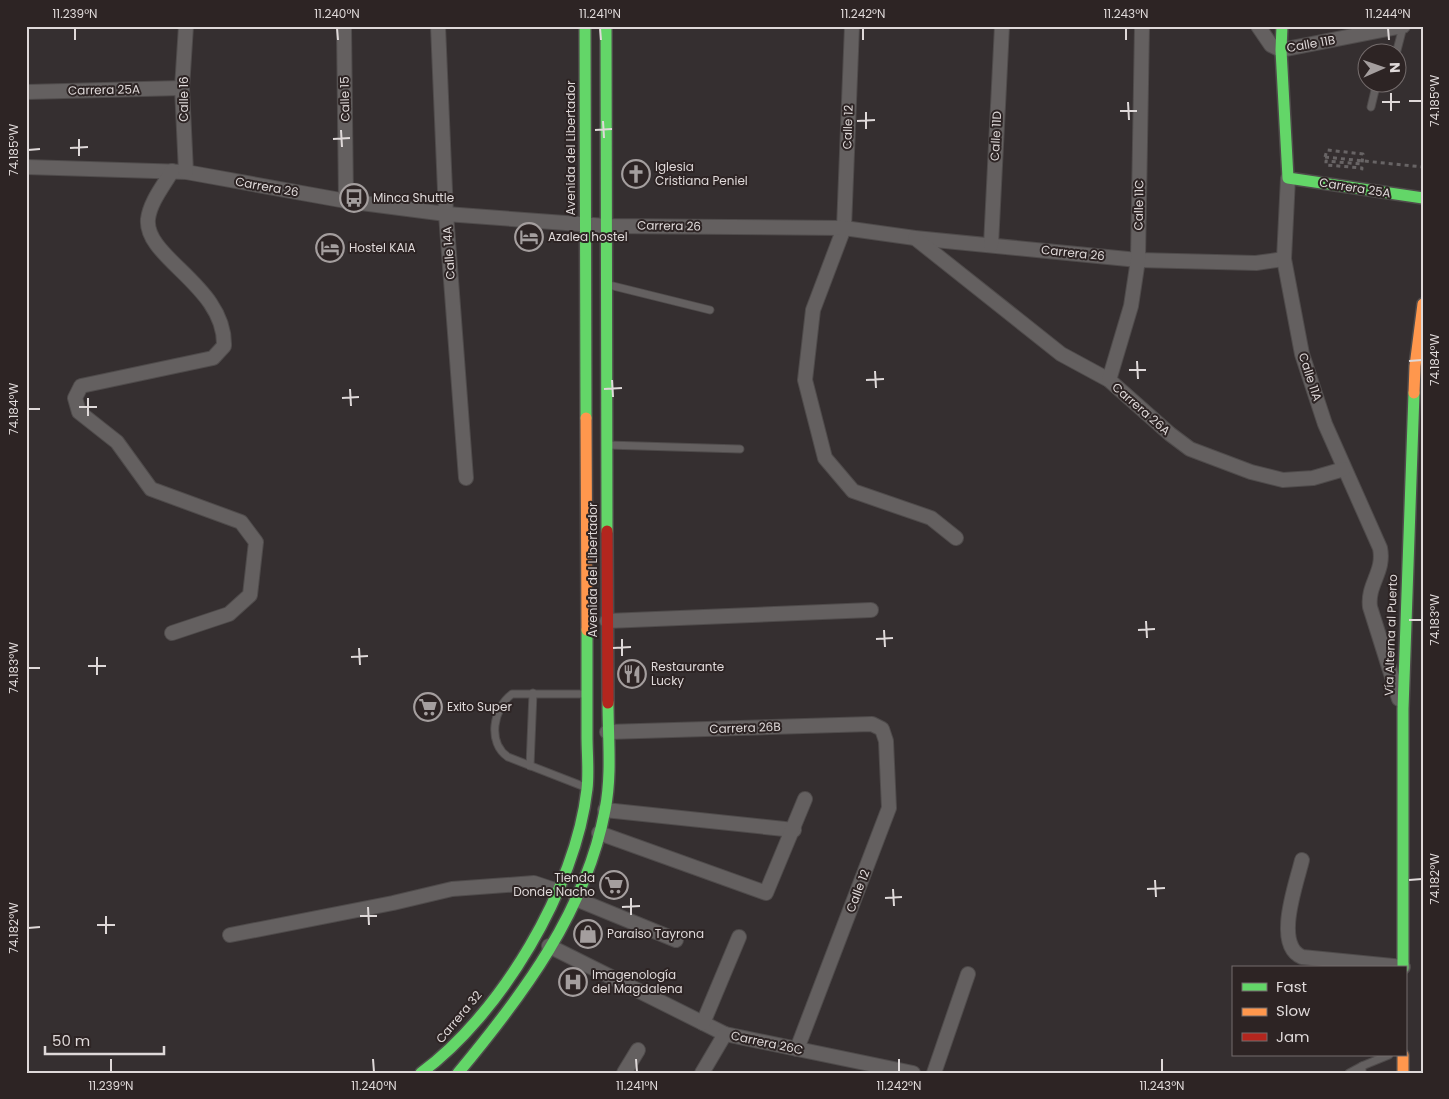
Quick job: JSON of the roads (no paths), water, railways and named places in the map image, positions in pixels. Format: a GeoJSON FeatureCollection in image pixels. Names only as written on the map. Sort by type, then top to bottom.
{"type":"FeatureCollection","features":[{"type":"Feature","properties":{"kind":"main road","name":"Avenida del Libertador"},"geometry":{"type":"LineString","coordinates":[[511,973],[558,890],[576,842],[586,788],[588,694],[585,26]]}},
{"type":"Feature","properties":{"kind":"main road","name":"Avenida del Libertador"},"geometry":{"type":"LineString","coordinates":[[458,1073],[495,1028],[527,984],[550,946],[576,899],[605,810],[608,773],[606,26]]}},
{"type":"Feature","properties":{"kind":"main road","name":"Calle 11A"},"geometry":{"type":"LineString","coordinates":[[1282,26],[1281,50],[1288,178]]}},
{"type":"Feature","properties":{"kind":"main road","name":"Carrera 25A"},"geometry":{"type":"LineString","coordinates":[[1288,178],[1423,198]]}},
{"type":"Feature","properties":{"kind":"main road","name":"Vía Alterna al Puerto"},"geometry":{"type":"LineString","coordinates":[[1403,966],[1403,709],[1415,366],[1423,304]]}},
{"type":"Feature","properties":{"kind":"main road","name":"Carrera 32"},"geometry":{"type":"LineString","coordinates":[[421,1073],[446,1054],[475,1022],[511,973]]}},
{"type":"Feature","properties":{"kind":"main road"},"geometry":{"type":"LineString","coordinates":[[1403,1056],[1403,1073]]}},
{"type":"Feature","properties":{"kind":"street","name":"Calle 16"},"geometry":{"type":"LineString","coordinates":[[179,171],[186,26]]}},
{"type":"Feature","properties":{"kind":"street","name":"Calle 15"},"geometry":{"type":"LineString","coordinates":[[344,26],[346,201]]}},
{"type":"Feature","properties":{"kind":"street","name":"Calle 14A"},"geometry":{"type":"LineString","coordinates":[[438,26],[446,214],[466,478]]}},
{"type":"Feature","properties":{"kind":"street","name":"Calle 12"},"geometry":{"type":"LineString","coordinates":[[852,26],[844,228],[813,310],[805,380],[825,458],[853,491],[931,518],[956,538]]}},
{"type":"Feature","properties":{"kind":"street","name":"Calle 11D"},"geometry":{"type":"LineString","coordinates":[[991,245],[1002,26]]}},
{"type":"Feature","properties":{"kind":"street","name":"Calle 11C"},"geometry":{"type":"LineString","coordinates":[[1109,380],[1132,306],[1138,260],[1142,26]]}},
{"type":"Feature","properties":{"kind":"street","name":"Calle 11B"},"geometry":{"type":"LineString","coordinates":[[1258,26],[1271,45],[1281,50],[1403,26]]}},
{"type":"Feature","properties":{"kind":"street","name":"Carrera 25A"},"geometry":{"type":"LineString","coordinates":[[26,92],[182,88]]}},
{"type":"Feature","properties":{"kind":"street","name":"Carrera 26"},"geometry":{"type":"LineString","coordinates":[[26,167],[179,171],[346,201],[446,214],[606,226],[844,228],[916,238],[1138,260],[1256,263],[1284,259]]}},
{"type":"Feature","properties":{"kind":"street"},"geometry":{"type":"LineString","coordinates":[[172,633],[229,614],[250,595],[256,542],[241,522],[151,489],[118,442],[79,412],[75,398],[81,386],[213,358],[224,346],[225,333],[212,303],[160,249],[151,236],[148,219],[153,202],[179,171]]}},
{"type":"Feature","properties":{"kind":"street","name":"Calle 11A"},"geometry":{"type":"LineString","coordinates":[[1288,178],[1284,259],[1302,354],[1325,424],[1380,548],[1382,558],[1380,569],[1370,591],[1370,607],[1403,709]]}},
{"type":"Feature","properties":{"kind":"street","name":"Carrera 26A"},"geometry":{"type":"LineString","coordinates":[[916,238],[1061,354],[1109,380],[1170,434],[1190,449],[1251,472],[1283,480],[1313,478],[1344,468]]}},
{"type":"Feature","properties":{"kind":"street"},"geometry":{"type":"LineString","coordinates":[[607,621],[871,610]]}},
{"type":"Feature","properties":{"kind":"street","name":"Carrera 26B"},"geometry":{"type":"LineString","coordinates":[[607,732],[872,724],[882,728]]}},
{"type":"Feature","properties":{"kind":"street","name":"Calle 12"},"geometry":{"type":"LineString","coordinates":[[797,1049],[889,808],[886,741],[882,728]]}},
{"type":"Feature","properties":{"kind":"street"},"geometry":{"type":"LineString","coordinates":[[599,833],[766,893],[794,830],[805,799]]}},
{"type":"Feature","properties":{"kind":"street"},"geometry":{"type":"LineString","coordinates":[[605,810],[794,830]]}},
{"type":"Feature","properties":{"kind":"street"},"geometry":{"type":"LineString","coordinates":[[1302,860],[1288,922],[1291,947],[1301,962],[1383,966]]}},
{"type":"Feature","properties":{"kind":"street"},"geometry":{"type":"LineString","coordinates":[[230,935],[393,903],[452,889],[534,883],[558,890]]}},
{"type":"Feature","properties":{"kind":"street"},"geometry":{"type":"LineString","coordinates":[[576,899],[676,940]]}},
{"type":"Feature","properties":{"kind":"street"},"geometry":{"type":"LineString","coordinates":[[703,1023],[739,937]]}},
{"type":"Feature","properties":{"kind":"street","name":"Carrera 26C"},"geometry":{"type":"LineString","coordinates":[[550,946],[725,1034],[904,1072]]}},
{"type":"Feature","properties":{"kind":"street"},"geometry":{"type":"LineString","coordinates":[[934,1073],[968,974]]}},
{"type":"Feature","properties":{"kind":"street"},"geometry":{"type":"LineString","coordinates":[[702,1073],[725,1034]]}},
{"type":"Feature","properties":{"kind":"street"},"geometry":{"type":"LineString","coordinates":[[624,1073],[638,1050]]}},
{"type":"Feature","properties":{"kind":"lane"},"geometry":{"type":"LineString","coordinates":[[1399,42],[1403,26]]}},
{"type":"Feature","properties":{"kind":"lane"},"geometry":{"type":"LineString","coordinates":[[1371,107],[1375,92]]}},
{"type":"Feature","properties":{"kind":"lane"},"geometry":{"type":"LineString","coordinates":[[606,284],[710,310]]}},
{"type":"Feature","properties":{"kind":"lane"},"geometry":{"type":"LineString","coordinates":[[607,445],[740,449]]}},
{"type":"Feature","properties":{"kind":"lane"},"geometry":{"type":"LineString","coordinates":[[586,788],[508,757],[500,752],[495,743],[496,719],[502,702],[512,694],[588,694]]}},
{"type":"Feature","properties":{"kind":"lane"},"geometry":{"type":"LineString","coordinates":[[530,766],[533,694]]}},
{"type":"Feature","properties":{"kind":"lane"},"geometry":{"type":"LineString","coordinates":[[1349,1073],[1362,1069],[1387,1056]]}},
{"type":"Feature","properties":{"kind":"place","name":"Iglesia Cristiana Peniel"},"geometry":{"type":"Point","coordinates":[636,174]}},
{"type":"Feature","properties":{"kind":"place","name":"Minca Shuttle"},"geometry":{"type":"Point","coordinates":[354,198]}},
{"type":"Feature","properties":{"kind":"place","name":"Azalea hostel"},"geometry":{"type":"Point","coordinates":[529,237]}},
{"type":"Feature","properties":{"kind":"place","name":"Hostel KAIA"},"geometry":{"type":"Point","coordinates":[330,248]}},
{"type":"Feature","properties":{"kind":"place","name":"Restaurante Lucky"},"geometry":{"type":"Point","coordinates":[632,674]}},
{"type":"Feature","properties":{"kind":"place","name":"Exito Super"},"geometry":{"type":"Point","coordinates":[428,707]}},
{"type":"Feature","properties":{"kind":"place","name":"Tienda Donde Nacho"},"geometry":{"type":"Point","coordinates":[614,885]}},
{"type":"Feature","properties":{"kind":"place","name":"Paraiso Tayrona"},"geometry":{"type":"Point","coordinates":[588,934]}},
{"type":"Feature","properties":{"kind":"place","name":"Imagenología del Magdalena"},"geometry":{"type":"Point","coordinates":[573,982]}}]}
